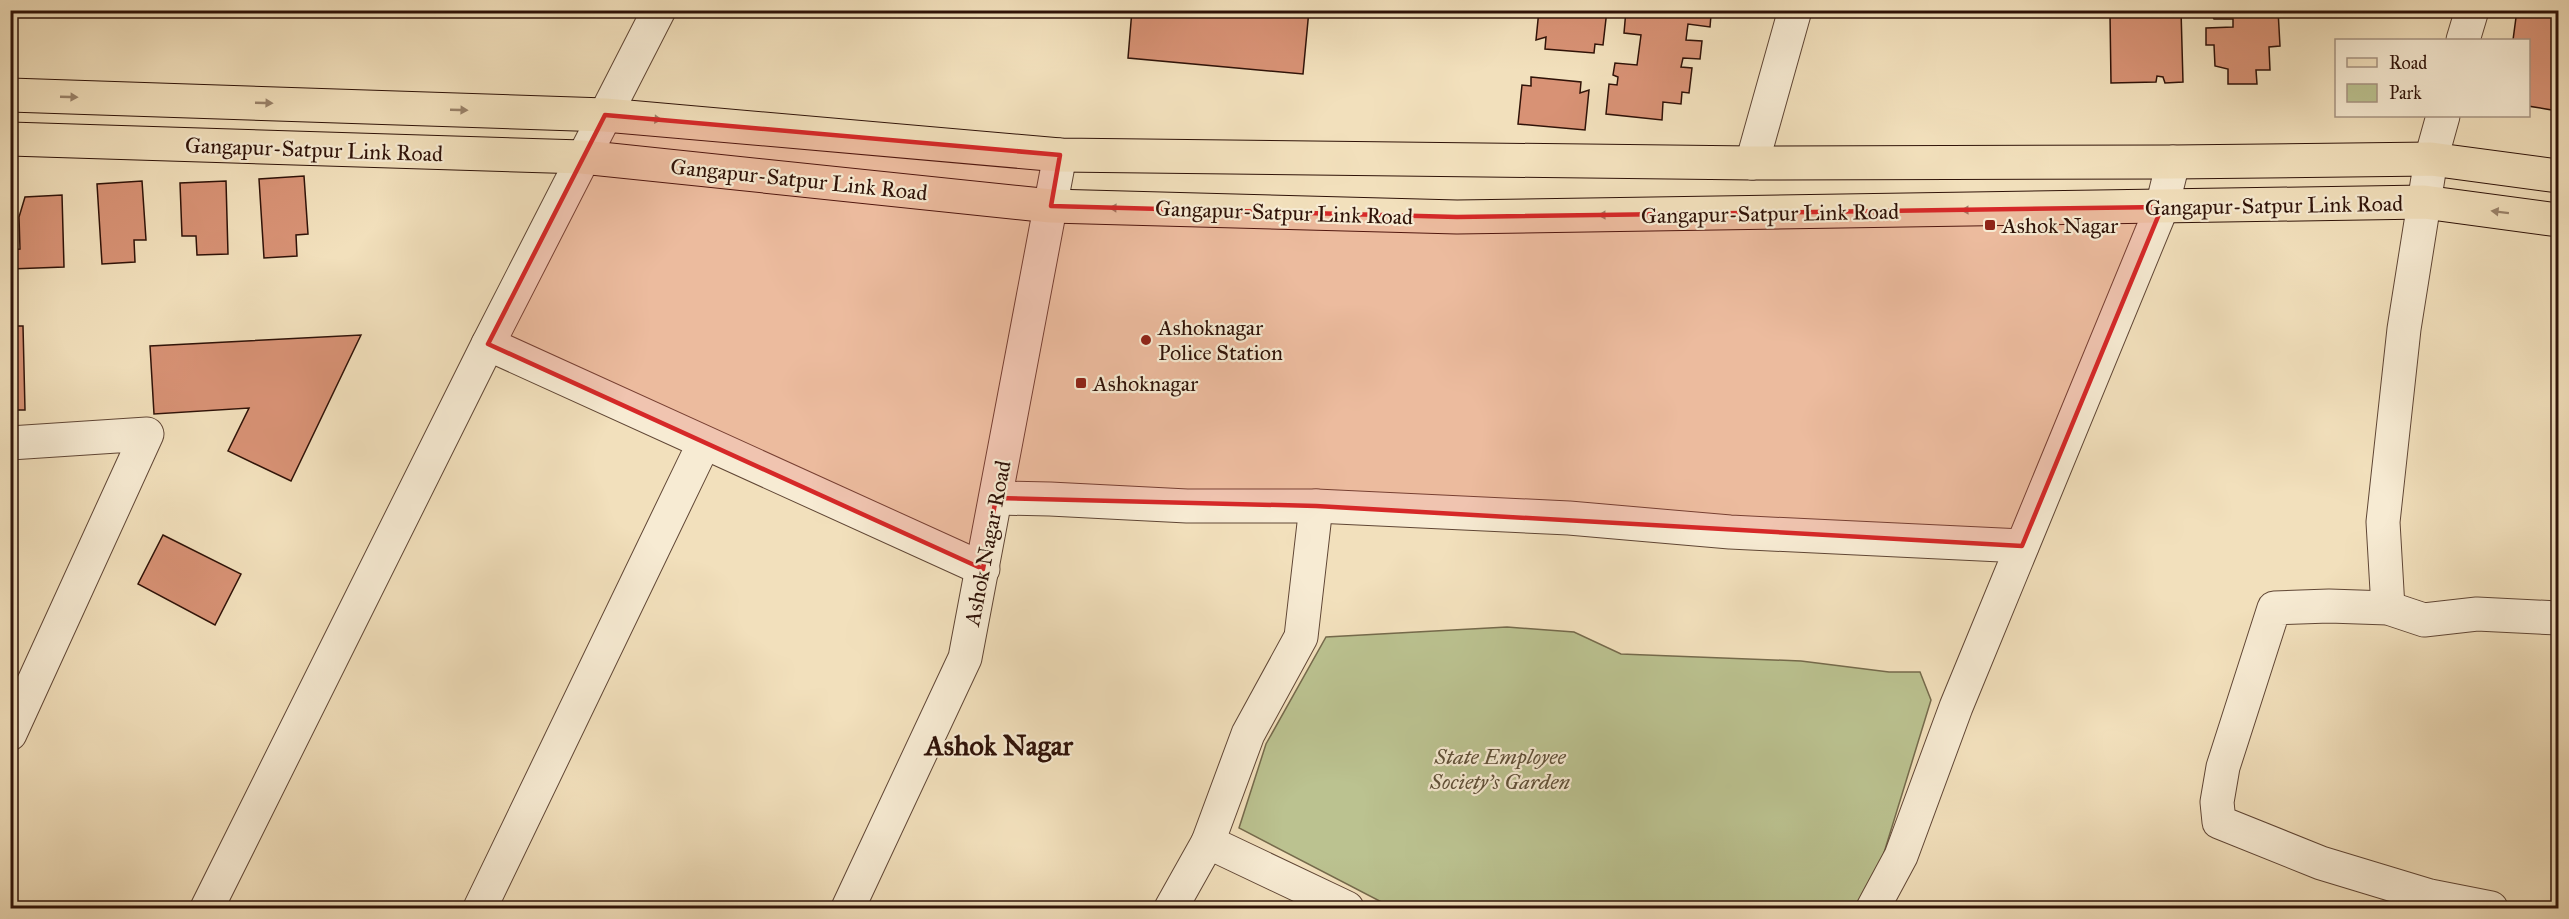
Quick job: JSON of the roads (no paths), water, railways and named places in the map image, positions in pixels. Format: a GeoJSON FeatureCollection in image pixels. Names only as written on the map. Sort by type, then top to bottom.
{"type":"FeatureCollection","features":[{"type":"Feature","properties":{"kind":"main road","name":"Gangapur-Satpur Link Road"},"geometry":{"type":"LineString","coordinates":[[10,94],[605,115],[1060,155],[1752,163],[2431,159],[2559,176]]}},
{"type":"Feature","properties":{"kind":"main road","name":"Gangapur-Satpur Link Road"},"geometry":{"type":"LineString","coordinates":[[10,139],[582,157],[1051,206],[1457,218],[2424,202],[2559,219]]}},
{"type":"Feature","properties":{"kind":"street"},"geometry":{"type":"LineString","coordinates":[[207,909],[582,157],[659,10]]}},
{"type":"Feature","properties":{"kind":"street"},"geometry":{"type":"LineString","coordinates":[[1752,163],[1795,10]]}},
{"type":"Feature","properties":{"kind":"street"},"geometry":{"type":"LineString","coordinates":[[2463,39],[2472,10]]}},
{"type":"Feature","properties":{"kind":"street"},"geometry":{"type":"LineString","coordinates":[[2388,608],[2383,522],[2404,329],[2431,159],[2443,117]]}},
{"type":"Feature","properties":{"kind":"street","name":"Ashok Nagar Road"},"geometry":{"type":"LineString","coordinates":[[848,909],[966,658],[1060,155]]}},
{"type":"Feature","properties":{"kind":"street"},"geometry":{"type":"LineString","coordinates":[[1873,909],[1901,856],[1956,706],[2162,207],[2173,162]]}},
{"type":"Feature","properties":{"kind":"street"},"geometry":{"type":"LineString","coordinates":[[488,344],[982,569]]}},
{"type":"Feature","properties":{"kind":"street"},"geometry":{"type":"LineString","coordinates":[[10,443],[147,434],[10,734]]}},
{"type":"Feature","properties":{"kind":"street"},"geometry":{"type":"LineString","coordinates":[[480,909],[704,443]]}},
{"type":"Feature","properties":{"kind":"street"},"geometry":{"type":"LineString","coordinates":[[996,498],[1187,506],[1316,506],[1569,518],[1730,532],[2022,546]]}},
{"type":"Feature","properties":{"kind":"street"},"geometry":{"type":"LineString","coordinates":[[1171,909],[1208,842],[1248,734],[1301,637],[1316,506]]}},
{"type":"Feature","properties":{"kind":"street"},"geometry":{"type":"LineString","coordinates":[[2491,909],[2430,896],[2321,863],[2220,822],[2217,802],[2223,766],[2274,608],[2329,606],[2388,608],[2424,620],[2477,614],[2559,618]]}},
{"type":"Feature","properties":{"kind":"street"},"geometry":{"type":"LineString","coordinates":[[1208,842],[1347,909]]}},
{"type":"Feature","properties":{"kind":"place","name":"Ashok Nagar"},"geometry":{"type":"Point","coordinates":[1990,225]}},
{"type":"Feature","properties":{"kind":"place","name":"Ashoknagar Police Station"},"geometry":{"type":"Point","coordinates":[1146,340]}},
{"type":"Feature","properties":{"kind":"place","name":"Ashoknagar"},"geometry":{"type":"Point","coordinates":[1081,383]}},
{"type":"Feature","properties":{"kind":"district","name":"Ashok Nagar"},"geometry":{"type":"Point","coordinates":[999,745]}},
{"type":"Feature","properties":{"kind":"park label","name":"State Employee Society's Garden"},"geometry":{"type":"Point","coordinates":[1500,768]}}]}
